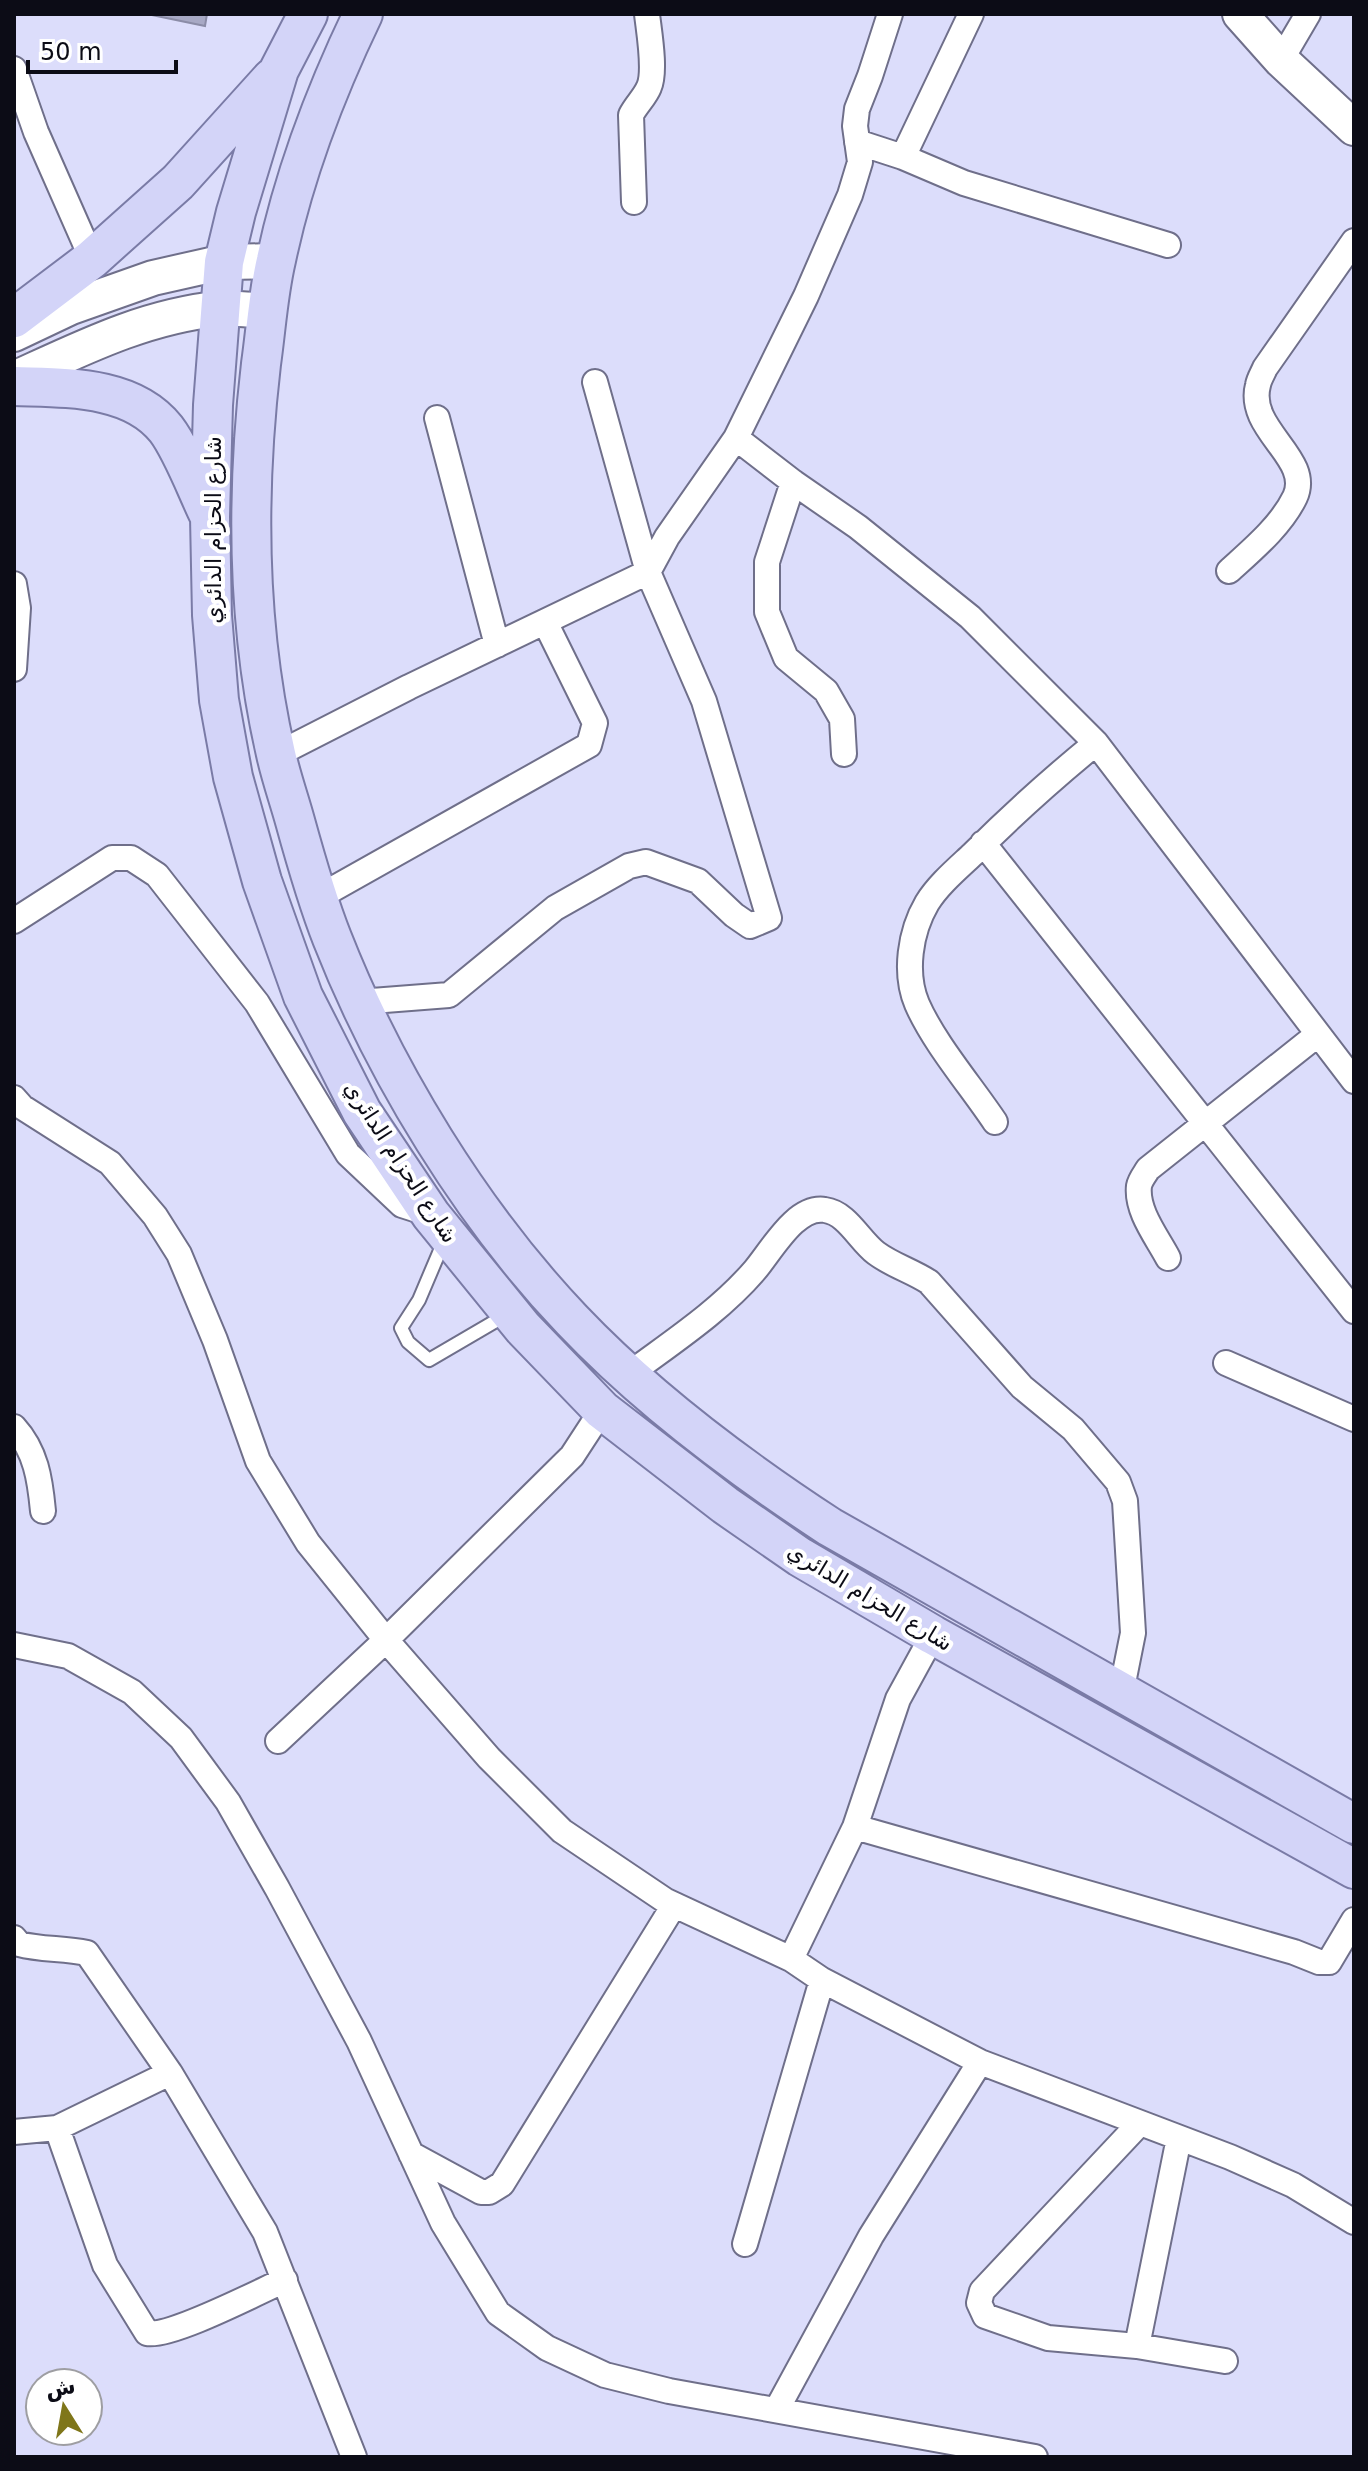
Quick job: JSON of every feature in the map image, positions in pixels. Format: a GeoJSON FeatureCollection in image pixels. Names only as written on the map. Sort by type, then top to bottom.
{"type":"FeatureCollection","features":[{"type":"Feature","properties":{"kind":"main road","name":"شارع الحزام الدائري"},"geometry":{"type":"LineString","coordinates":[[308,14],[279,70],[224,262],[213,405],[210,517],[212,615],[219,700],[233,777],[262,881],[310,1009],[362,1112],[439,1225],[510,1313],[602,1410],[725,1505],[800,1557],[933,1635],[1354,1869]]}},
{"type":"Feature","properties":{"kind":"main road","name":"شارع الحزام الدائري"},"geometry":{"type":"LineString","coordinates":[[363,14],[331,80],[305,151],[275,261],[253,438],[253,566],[259,654],[276,755],[317,898],[359,1002],[449,1164],[507,1244],[570,1319],[628,1375],[727,1456],[830,1527],[1121,1693],[1347,1816]]}},
{"type":"Feature","properties":{"kind":"main road"},"geometry":{"type":"LineString","coordinates":[[1240,14],[1281,60],[1354,128]]}},
{"type":"Feature","properties":{"kind":"main road"},"geometry":{"type":"LineString","coordinates":[[14,318],[92,259],[178,182],[279,70]]}},
{"type":"Feature","properties":{"kind":"main road"},"geometry":{"type":"LineString","coordinates":[[14,334],[115,290],[153,278],[224,262],[275,261]]}},
{"type":"Feature","properties":{"kind":"main road"},"geometry":{"type":"LineString","coordinates":[[14,379],[149,322],[219,309],[268,311]]}},
{"type":"Feature","properties":{"kind":"main road"},"geometry":{"type":"LineString","coordinates":[[14,386],[75,389],[111,395],[134,403],[153,415],[167,431],[210,517]]}},
{"type":"Feature","properties":{"kind":"street"},"geometry":{"type":"LineString","coordinates":[[634,202],[631,115],[650,87],[647,14]]}},
{"type":"Feature","properties":{"kind":"street"},"geometry":{"type":"LineString","coordinates":[[276,755],[648,572],[667,537],[736,438],[806,296],[850,195],[860,162],[855,126],[857,109],[890,14]]}},
{"type":"Feature","properties":{"kind":"street"},"geometry":{"type":"LineString","coordinates":[[903,157],[971,14]]}},
{"type":"Feature","properties":{"kind":"street"},"geometry":{"type":"LineString","coordinates":[[1281,60],[1308,14]]}},
{"type":"Feature","properties":{"kind":"street"},"geometry":{"type":"LineString","coordinates":[[14,69],[36,132],[92,259]]}},
{"type":"Feature","properties":{"kind":"street"},"geometry":{"type":"LineString","coordinates":[[857,142],[903,157],[964,183],[1168,245]]}},
{"type":"Feature","properties":{"kind":"street"},"geometry":{"type":"LineString","coordinates":[[1229,571],[1270,530],[1296,495],[1298,480],[1294,466],[1265,425],[1257,406],[1257,387],[1265,368],[1354,241]]}},
{"type":"Feature","properties":{"kind":"street"},"geometry":{"type":"LineString","coordinates":[[359,1002],[449,995],[555,908],[629,866],[646,862],[698,881],[750,926],[769,918],[704,701],[648,572],[595,382]]}},
{"type":"Feature","properties":{"kind":"street"},"geometry":{"type":"LineString","coordinates":[[437,418],[497,645]]}},
{"type":"Feature","properties":{"kind":"street"},"geometry":{"type":"LineString","coordinates":[[736,438],[858,527],[970,617],[1096,743],[1354,1081]]}},
{"type":"Feature","properties":{"kind":"street"},"geometry":{"type":"LineString","coordinates":[[793,482],[767,562],[767,612],[786,658],[826,691],[842,719],[844,754]]}},
{"type":"Feature","properties":{"kind":"street"},"geometry":{"type":"LineString","coordinates":[[14,669],[15,598]]}},
{"type":"Feature","properties":{"kind":"street"},"geometry":{"type":"LineString","coordinates":[[317,898],[589,745],[595,723],[545,622]]}},
{"type":"Feature","properties":{"kind":"street"},"geometry":{"type":"LineString","coordinates":[[995,1122],[930,1028],[916,1002],[911,940],[927,902],[947,879],[1028,799],[1096,743]]}},
{"type":"Feature","properties":{"kind":"street"},"geometry":{"type":"LineString","coordinates":[[983,843],[1354,1311]]}},
{"type":"Feature","properties":{"kind":"street"},"geometry":{"type":"LineString","coordinates":[[14,921],[112,858],[131,858],[157,875],[257,1003],[348,1154],[402,1205],[439,1225]]}},
{"type":"Feature","properties":{"kind":"street"},"geometry":{"type":"LineString","coordinates":[[1168,1258],[1140,1201],[1139,1183],[1148,1169],[1317,1035]]}},
{"type":"Feature","properties":{"kind":"street"},"geometry":{"type":"LineString","coordinates":[[17,1107],[110,1163],[155,1216],[179,1254],[215,1340],[258,1461],[308,1543],[386,1640],[489,1758],[562,1831],[674,1905],[791,1959],[822,1980],[980,2062],[1230,2157],[1293,2185],[1354,2222]]}},
{"type":"Feature","properties":{"kind":"street"},"geometry":{"type":"LineString","coordinates":[[628,1375],[723,1303],[748,1278],[796,1218],[811,1209],[828,1210],[845,1221],[874,1252],[929,1282],[1022,1387],[1073,1429],[1118,1482],[1125,1501],[1133,1633],[1121,1693]]}},
{"type":"Feature","properties":{"kind":"street"},"geometry":{"type":"LineString","coordinates":[[1226,1363],[1354,1419]]}},
{"type":"Feature","properties":{"kind":"street"},"geometry":{"type":"LineString","coordinates":[[278,1741],[386,1640],[572,1456],[602,1410]]}},
{"type":"Feature","properties":{"kind":"street"},"geometry":{"type":"LineString","coordinates":[[14,1427],[29,1444],[39,1474],[43,1511]]}},
{"type":"Feature","properties":{"kind":"street"},"geometry":{"type":"LineString","coordinates":[[791,1959],[855,1827],[898,1699],[933,1635]]}},
{"type":"Feature","properties":{"kind":"street"},"geometry":{"type":"LineString","coordinates":[[14,1645],[68,1656],[132,1692],[181,1738],[228,1802],[359,2041],[443,2223],[498,2313],[547,2348],[605,2375],[669,2391],[1035,2457]]}},
{"type":"Feature","properties":{"kind":"street"},"geometry":{"type":"LineString","coordinates":[[855,1827],[1319,1962],[1329,1962],[1354,1920]]}},
{"type":"Feature","properties":{"kind":"street"},"geometry":{"type":"LineString","coordinates":[[411,2154],[481,2192],[489,2192],[502,2184],[674,1905]]}},
{"type":"Feature","properties":{"kind":"street"},"geometry":{"type":"LineString","coordinates":[[14,1938],[19,1944],[34,1948],[87,1953],[170,2073],[265,2232],[354,2457]]}},
{"type":"Feature","properties":{"kind":"street"},"geometry":{"type":"LineString","coordinates":[[745,2244],[822,1980]]}},
{"type":"Feature","properties":{"kind":"street"},"geometry":{"type":"LineString","coordinates":[[777,2409],[871,2236],[980,2062]]}},
{"type":"Feature","properties":{"kind":"street"},"geometry":{"type":"LineString","coordinates":[[14,2132],[57,2128],[170,2073]]}},
{"type":"Feature","properties":{"kind":"street"},"geometry":{"type":"LineString","coordinates":[[1139,2124],[982,2291],[979,2303],[985,2316],[1048,2338],[1137,2346],[1225,2361]]}},
{"type":"Feature","properties":{"kind":"street"},"geometry":{"type":"LineString","coordinates":[[57,2128],[105,2265],[147,2333],[155,2334],[180,2326],[285,2280]]}},
{"type":"Feature","properties":{"kind":"street"},"geometry":{"type":"LineString","coordinates":[[1137,2346],[1179,2138]]}},
{"type":"Feature","properties":{"kind":"lane"},"geometry":{"type":"LineString","coordinates":[[439,1225],[419,1300],[401,1328],[408,1342],[429,1360],[510,1313]]}},
{"type":"Feature","properties":{"kind":"building"},"geometry":{"type":"Polygon","coordinates":[[[147,14],[207,14],[205,26],[147,14]]]}}]}
